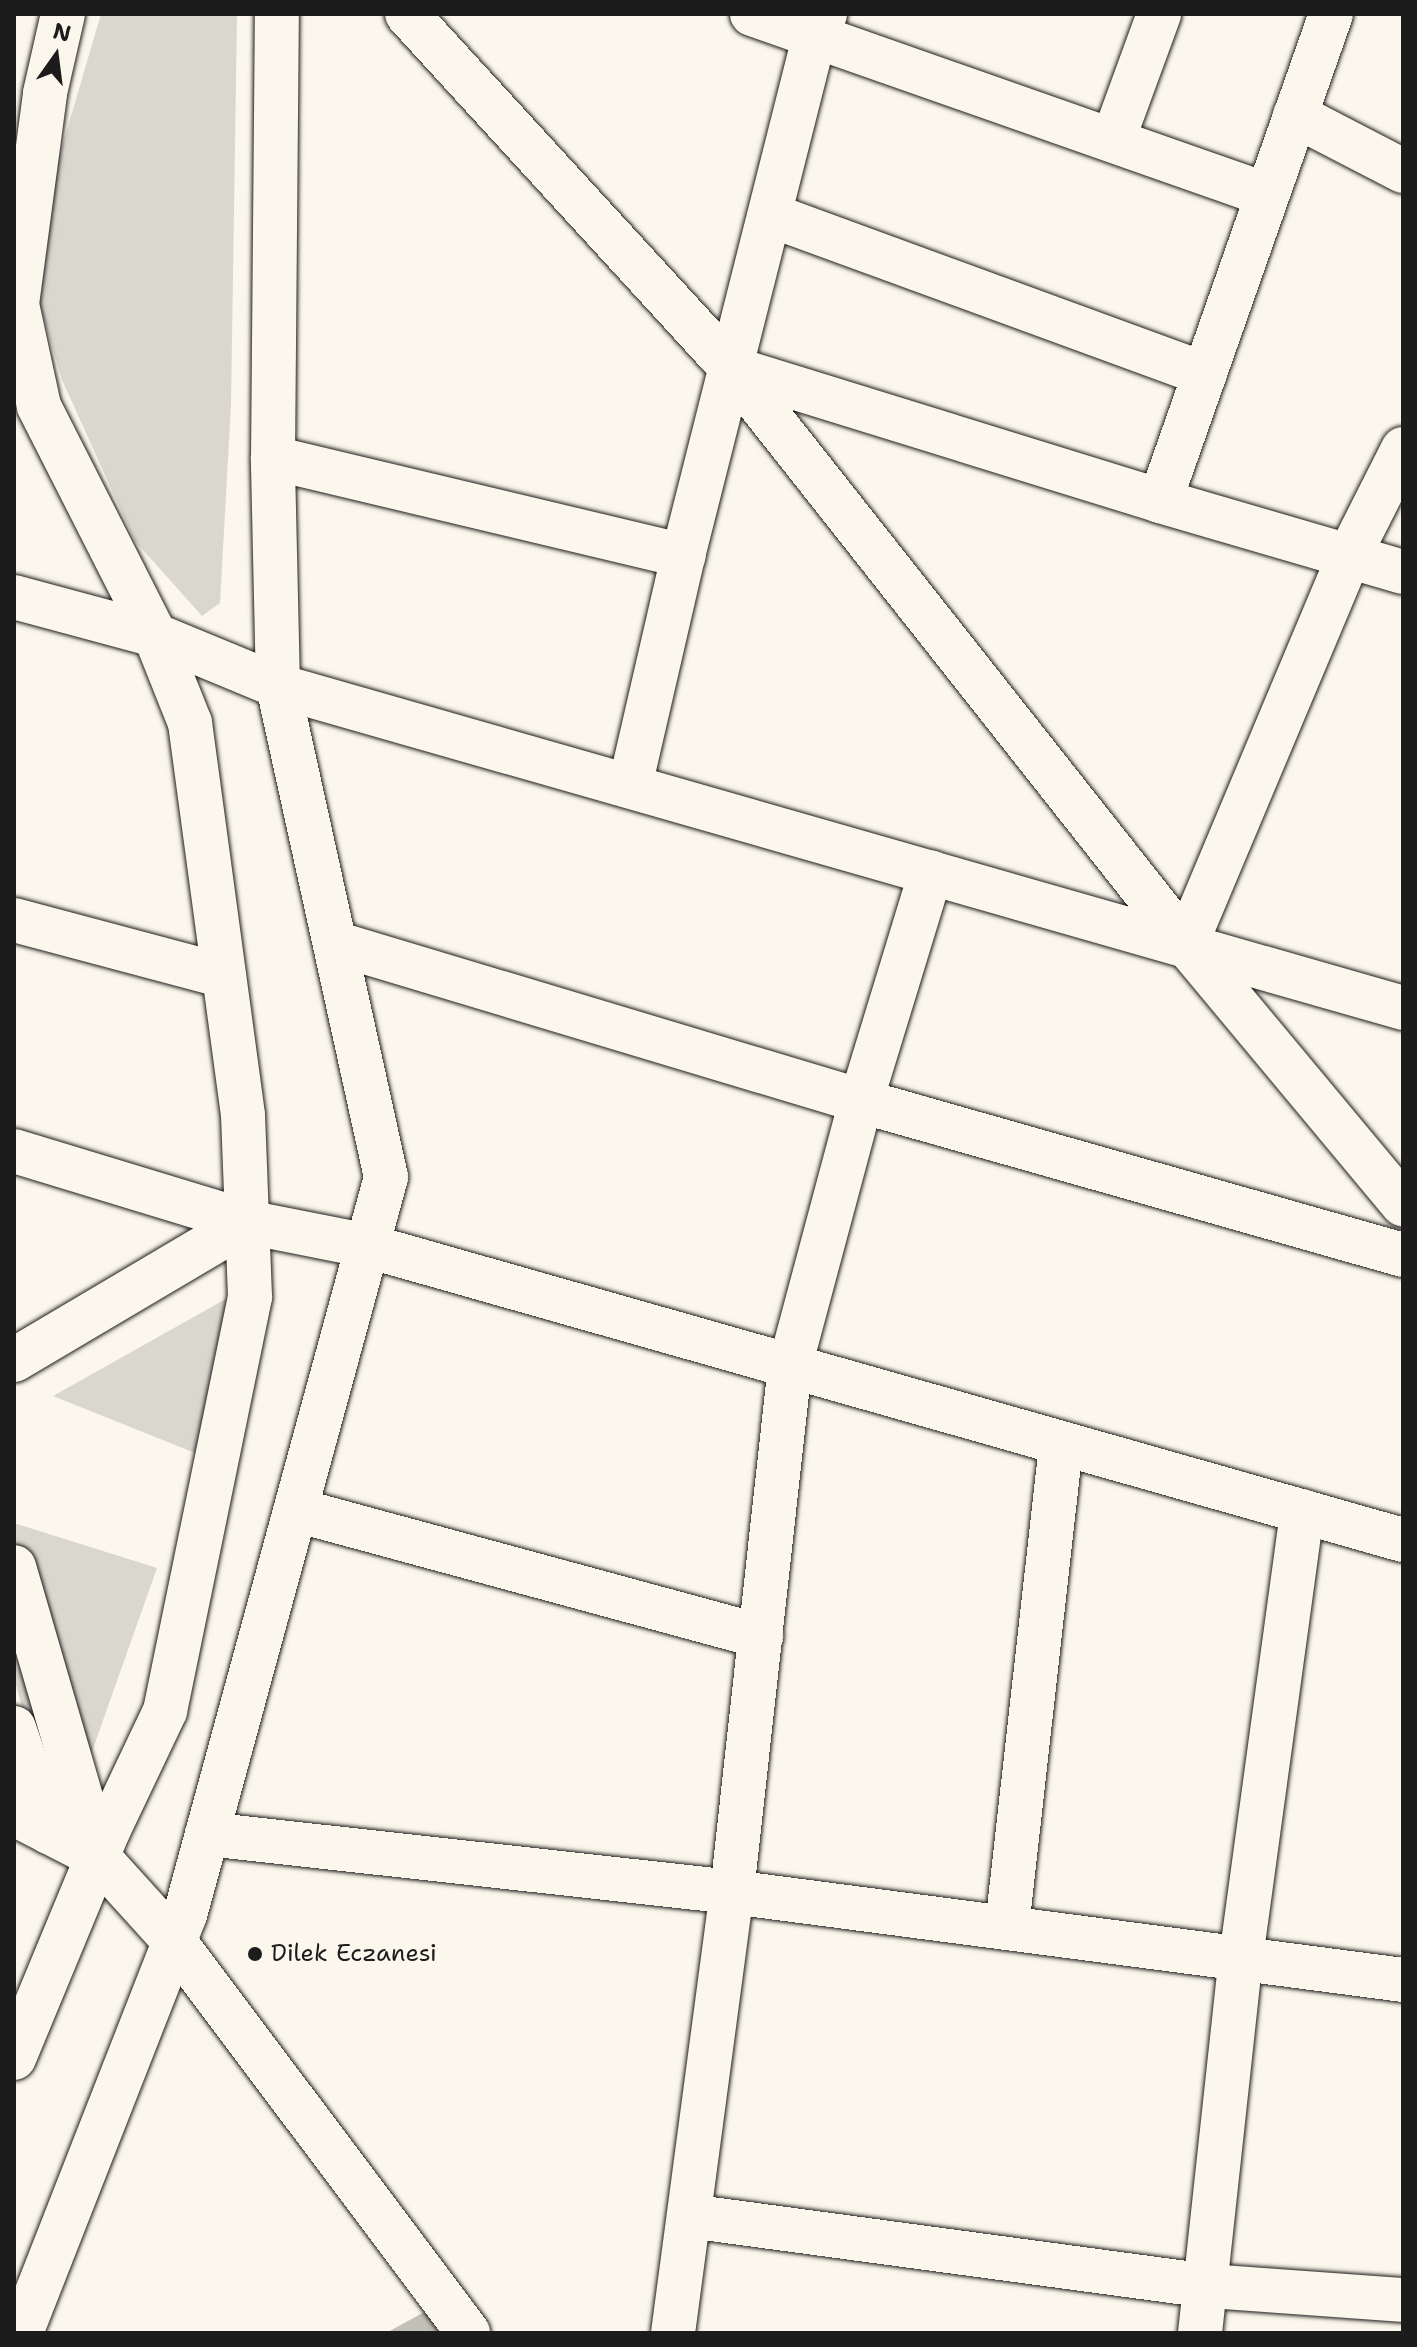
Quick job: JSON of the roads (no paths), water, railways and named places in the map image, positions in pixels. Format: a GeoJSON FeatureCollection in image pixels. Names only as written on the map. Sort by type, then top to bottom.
{"type":"FeatureCollection","features":[{"type":"Feature","properties":{"kind":"street"},"geometry":{"type":"LineString","coordinates":[[14,2058],[98,1857],[165,1711],[250,1297],[243,1115],[190,723],[155,635],[39,406],[17,304],[29,87],[63,14]]}},
{"type":"Feature","properties":{"kind":"street"},"geometry":{"type":"LineString","coordinates":[[21,2333],[174,1941],[207,1834],[386,1177],[278,686],[273,458],[277,14]]}},
{"type":"Feature","properties":{"kind":"street"},"geometry":{"type":"LineString","coordinates":[[752,14],[820,24],[1113,140],[1267,195]]}},
{"type":"Feature","properties":{"kind":"street"},"geometry":{"type":"LineString","coordinates":[[1113,140],[1159,14]]}},
{"type":"Feature","properties":{"kind":"street"},"geometry":{"type":"LineString","coordinates":[[1160,501],[1331,14]]}},
{"type":"Feature","properties":{"kind":"street"},"geometry":{"type":"LineString","coordinates":[[420,16],[731,368],[1186,944],[1403,1204]]}},
{"type":"Feature","properties":{"kind":"street"},"geometry":{"type":"LineString","coordinates":[[630,786],[683,556],[820,24]]}},
{"type":"Feature","properties":{"kind":"street"},"geometry":{"type":"LineString","coordinates":[[1295,115],[1403,171]]}},
{"type":"Feature","properties":{"kind":"street"},"geometry":{"type":"LineString","coordinates":[[770,215],[1205,374]]}},
{"type":"Feature","properties":{"kind":"street"},"geometry":{"type":"LineString","coordinates":[[731,368],[1160,501],[1403,572]]}},
{"type":"Feature","properties":{"kind":"street"},"geometry":{"type":"LineString","coordinates":[[1186,944],[1349,556],[1403,449]]}},
{"type":"Feature","properties":{"kind":"street"},"geometry":{"type":"LineString","coordinates":[[273,458],[683,556]]}},
{"type":"Feature","properties":{"kind":"street"},"geometry":{"type":"LineString","coordinates":[[14,597],[155,635],[278,686],[1403,1008]]}},
{"type":"Feature","properties":{"kind":"street"},"geometry":{"type":"LineString","coordinates":[[673,2333],[732,1892],[790,1366],[861,1101],[931,872]]}},
{"type":"Feature","properties":{"kind":"street"},"geometry":{"type":"LineString","coordinates":[[14,920],[224,976]]}},
{"type":"Feature","properties":{"kind":"street"},"geometry":{"type":"LineString","coordinates":[[335,943],[861,1101],[1403,1255]]}},
{"type":"Feature","properties":{"kind":"street"},"geometry":{"type":"LineString","coordinates":[[14,1151],[247,1222],[368,1246],[1403,1540]]}},
{"type":"Feature","properties":{"kind":"street"},"geometry":{"type":"LineString","coordinates":[[14,1360],[247,1222]]}},
{"type":"Feature","properties":{"kind":"street"},"geometry":{"type":"LineString","coordinates":[[1007,1927],[1061,1444]]}},
{"type":"Feature","properties":{"kind":"street"},"geometry":{"type":"LineString","coordinates":[[296,1510],[761,1636]]}},
{"type":"Feature","properties":{"kind":"street"},"geometry":{"type":"LineString","coordinates":[[1200,2333],[1208,2286],[1241,1958],[1302,1511]]}},
{"type":"Feature","properties":{"kind":"street"},"geometry":{"type":"LineString","coordinates":[[14,1567],[98,1857]]}},
{"type":"Feature","properties":{"kind":"street"},"geometry":{"type":"LineString","coordinates":[[14,1728],[31,1823],[98,1857],[174,1941],[468,2333]]}},
{"type":"Feature","properties":{"kind":"street"},"geometry":{"type":"LineString","coordinates":[[207,1834],[732,1892],[1403,1980]]}},
{"type":"Feature","properties":{"kind":"street"},"geometry":{"type":"LineString","coordinates":[[689,2216],[1208,2286],[1403,2300]]}},
{"type":"Feature","properties":{"kind":"place","name":"Dilek Eczanesi"},"geometry":{"type":"Point","coordinates":[255,1954]}}]}
